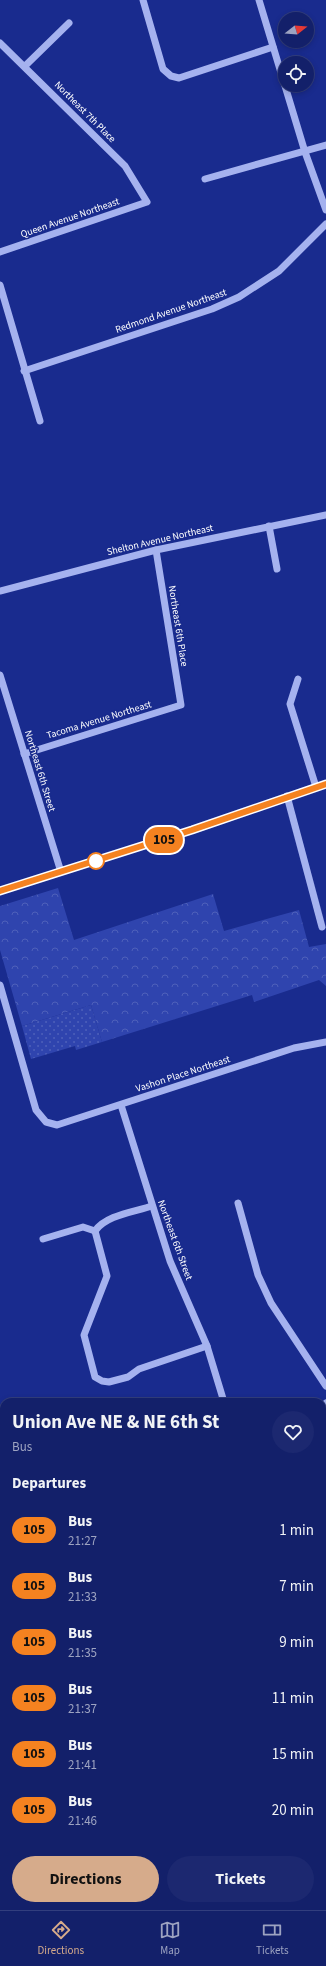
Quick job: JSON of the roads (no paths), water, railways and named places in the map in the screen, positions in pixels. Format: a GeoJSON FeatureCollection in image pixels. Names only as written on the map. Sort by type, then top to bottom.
{"type":"FeatureCollection","features":[{"type":"Feature","properties":{"kind":"street"},"geometry":{"type":"LineString","coordinates":[[142,0],[163,69],[172,76],[179,78],[273,47]]}},
{"type":"Feature","properties":{"kind":"street"},"geometry":{"type":"LineString","coordinates":[[259,0],[305,152],[326,210]]}},
{"type":"Feature","properties":{"kind":"street"},"geometry":{"type":"LineString","coordinates":[[25,66],[69,23]]}},
{"type":"Feature","properties":{"kind":"street","name":"Northeast 7th Place"},"geometry":{"type":"LineString","coordinates":[[0,43],[126,166],[147,202]]}},
{"type":"Feature","properties":{"kind":"street"},"geometry":{"type":"LineString","coordinates":[[205,179],[326,145]]}},
{"type":"Feature","properties":{"kind":"street","name":"Queen Avenue Northeast"},"geometry":{"type":"LineString","coordinates":[[0,252],[147,202]]}},
{"type":"Feature","properties":{"kind":"street","name":"Redmond Avenue Northeast"},"geometry":{"type":"LineString","coordinates":[[24,371],[212,308],[238,297],[279,271],[326,224]]}},
{"type":"Feature","properties":{"kind":"street"},"geometry":{"type":"LineString","coordinates":[[0,285],[24,371],[40,421]]}},
{"type":"Feature","properties":{"kind":"street","name":"Shelton Avenue Northeast"},"geometry":{"type":"LineString","coordinates":[[0,591],[156,550],[326,515]]}},
{"type":"Feature","properties":{"kind":"street"},"geometry":{"type":"LineString","coordinates":[[269,526],[277,569]]}},
{"type":"Feature","properties":{"kind":"street","name":"Northeast 6th Place"},"geometry":{"type":"LineString","coordinates":[[156,550],[181,706]]}},
{"type":"Feature","properties":{"kind":"street","name":"Northeast 6th Street"},"geometry":{"type":"LineString","coordinates":[[0,675],[61,872]]}},
{"type":"Feature","properties":{"kind":"street"},"geometry":{"type":"LineString","coordinates":[[298,679],[290,704],[316,787]]}},
{"type":"Feature","properties":{"kind":"street","name":"Tacoma Avenue Northeast"},"geometry":{"type":"LineString","coordinates":[[24,754],[181,706]]}},
{"type":"Feature","properties":{"kind":"street"},"geometry":{"type":"LineString","coordinates":[[0,892],[192,830],[287,796],[326,784]]}},
{"type":"Feature","properties":{"kind":"street"},"geometry":{"type":"LineString","coordinates":[[287,796],[322,928]]}},
{"type":"Feature","properties":{"kind":"street","name":"Vashon Place Northeast"},"geometry":{"type":"LineString","coordinates":[[0,985],[36,1110],[46,1122],[57,1124],[121,1105],[294,1048],[326,1042]]}},
{"type":"Feature","properties":{"kind":"street","name":"Northeast 6th Street"},"geometry":{"type":"LineString","coordinates":[[121,1105],[170,1261],[207,1346],[223,1398]]}},
{"type":"Feature","properties":{"kind":"street"},"geometry":{"type":"LineString","coordinates":[[238,1203],[258,1275],[271,1303],[326,1386]]}},
{"type":"Feature","properties":{"kind":"street"},"geometry":{"type":"LineString","coordinates":[[95,1231],[100,1224],[152,1206]]}},
{"type":"Feature","properties":{"kind":"street"},"geometry":{"type":"LineString","coordinates":[[43,1239],[83,1227],[95,1231]]}},
{"type":"Feature","properties":{"kind":"street"},"geometry":{"type":"LineString","coordinates":[[95,1231],[107,1276],[84,1335],[95,1378],[109,1382],[128,1377],[139,1369],[207,1346]]}}]}
